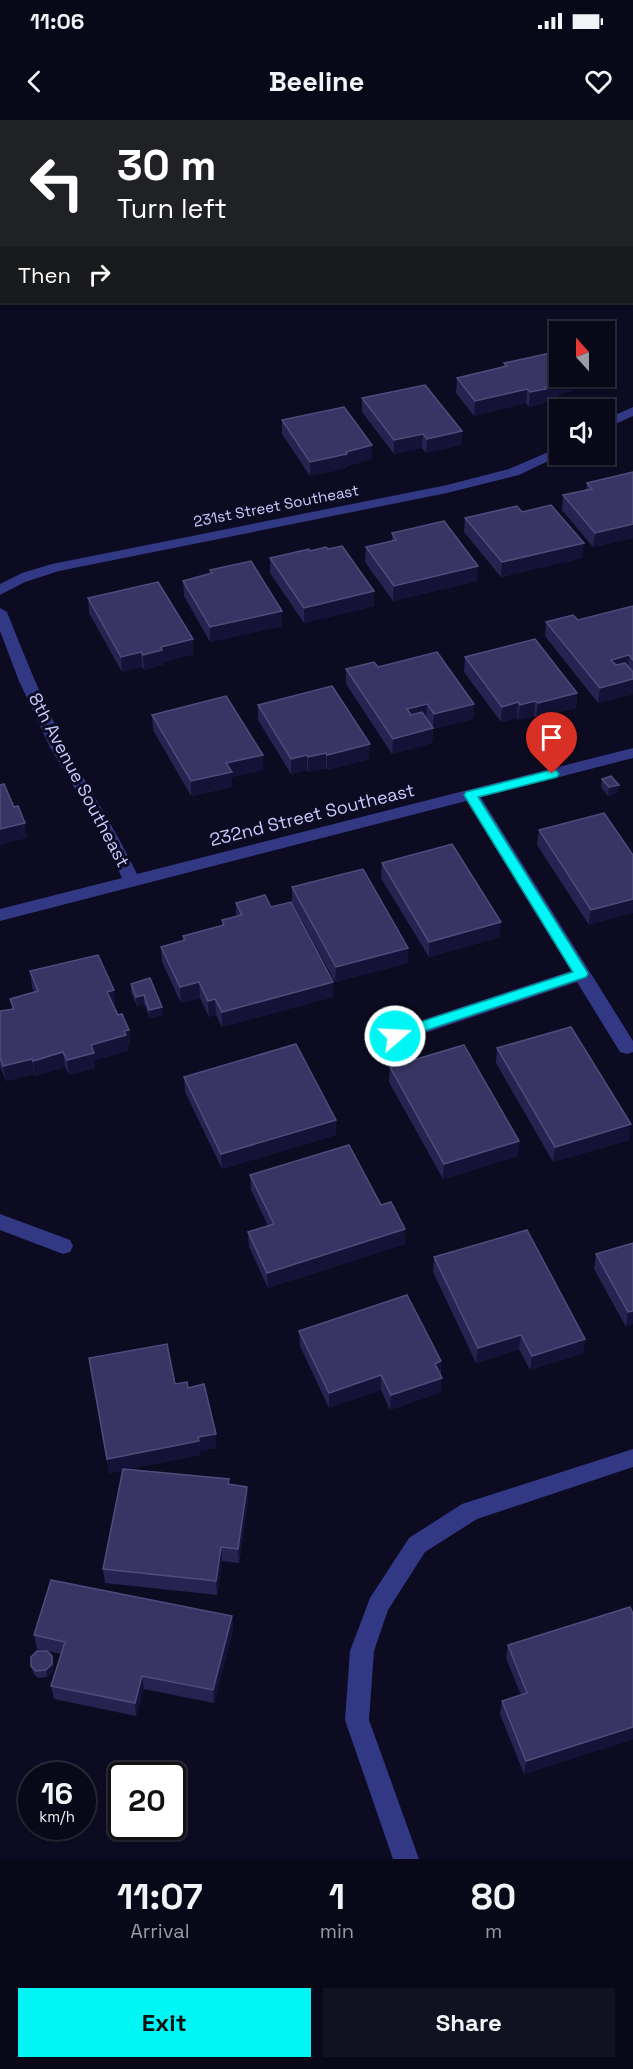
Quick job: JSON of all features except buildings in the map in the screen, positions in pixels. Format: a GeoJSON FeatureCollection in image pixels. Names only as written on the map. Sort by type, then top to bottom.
{"type":"FeatureCollection","features":[{"type":"Feature","properties":{"kind":"street"},"geometry":{"type":"LineString","coordinates":[[615,420],[633,411]]}},
{"type":"Feature","properties":{"kind":"street","name":"231st Street Southeast"},"geometry":{"type":"LineString","coordinates":[[0,591],[24,576],[57,567],[447,489],[514,472],[549,456]]}},
{"type":"Feature","properties":{"kind":"street","name":"8th Avenue Southeast"},"geometry":{"type":"LineString","coordinates":[[0,612],[27,681],[58,747],[110,834],[132,881]]}},
{"type":"Feature","properties":{"kind":"street","name":"232nd Street Southeast"},"geometry":{"type":"LineString","coordinates":[[0,915],[633,753]]}},
{"type":"Feature","properties":{"kind":"street"},"geometry":{"type":"LineString","coordinates":[[471,795],[627,1047]]}},
{"type":"Feature","properties":{"kind":"street"},"geometry":{"type":"LineString","coordinates":[[395,1036],[581,974]]}},
{"type":"Feature","properties":{"kind":"street"},"geometry":{"type":"LineString","coordinates":[[0,1222],[63,1246]]}},
{"type":"Feature","properties":{"kind":"street"},"geometry":{"type":"LineString","coordinates":[[406,1859],[357,1720],[362,1652],[378,1605],[417,1545],[470,1511],[633,1458]]}},
{"type":"Feature","properties":{"kind":"route"},"geometry":{"type":"LineString","coordinates":[[395,1036],[581,974],[471,795],[552,774]]}}]}
